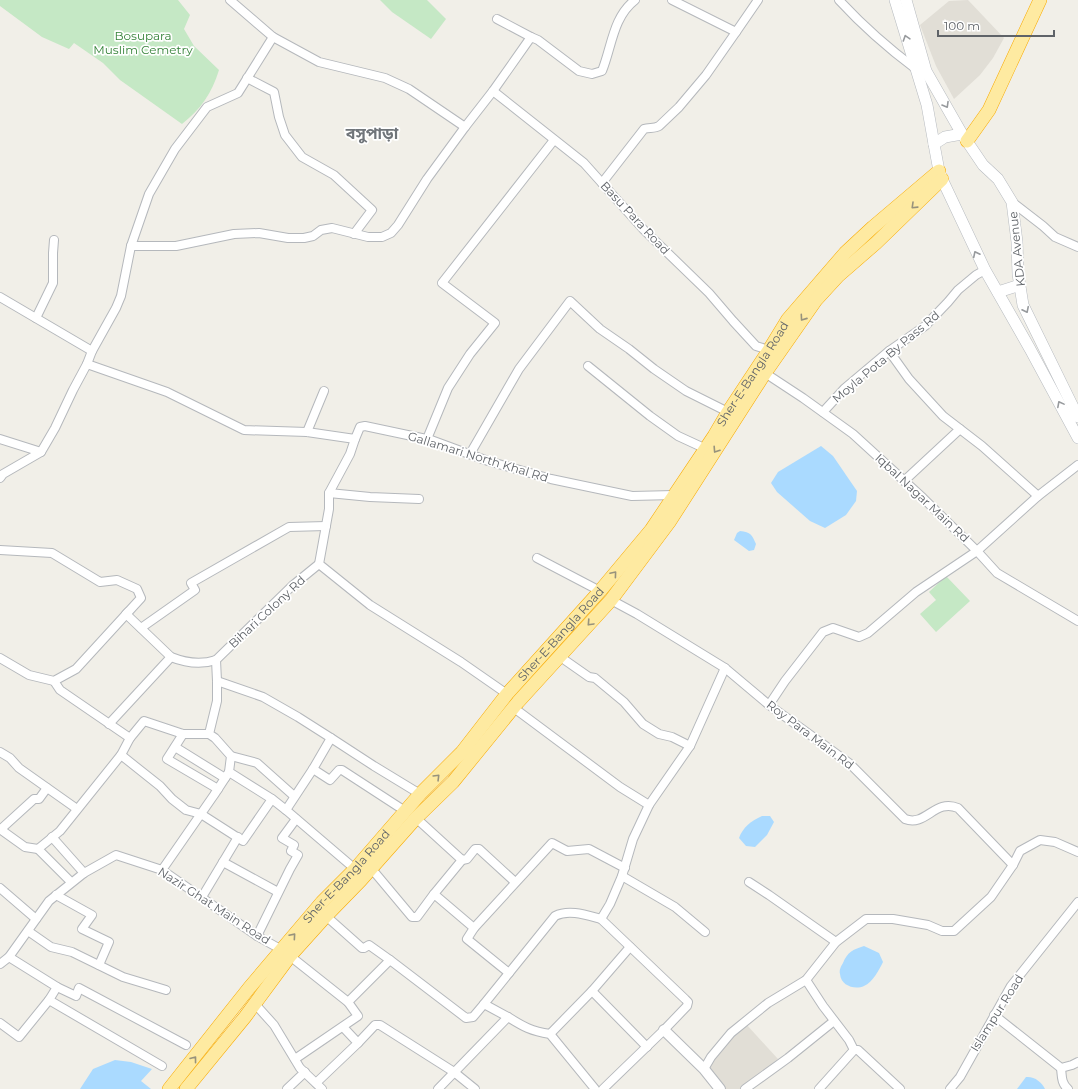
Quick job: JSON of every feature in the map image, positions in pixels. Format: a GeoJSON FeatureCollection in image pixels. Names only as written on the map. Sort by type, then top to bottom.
{"type":"FeatureCollection","features":[{"type":"Feature","properties":{"kind":"highway"},"geometry":{"type":"LineString","coordinates":[[965,138],[989,110],[1040,0]]}},
{"type":"Feature","properties":{"kind":"highway","name":"Sher-E-Bangla Road"},"geometry":{"type":"LineString","coordinates":[[178,1088],[234,1008],[286,953],[326,916],[371,868],[410,815],[420,794],[462,752],[507,694],[600,591],[651,530],[674,495],[697,470],[704,448],[714,436],[788,319],[845,253],[874,227],[940,175]]}},
{"type":"Feature","properties":{"kind":"highway","name":"Sher-E-Bangla Road"},"geometry":{"type":"LineString","coordinates":[[178,1088],[245,1017],[255,1004],[286,953],[322,902],[410,815],[453,782],[510,712],[611,600],[670,521],[697,470],[816,300],[838,276],[876,243],[940,175]]}},
{"type":"Feature","properties":{"kind":"highway"},"geometry":{"type":"LineString","coordinates":[[495,709],[510,712]]}},
{"type":"Feature","properties":{"kind":"highway"},"geometry":{"type":"LineString","coordinates":[[234,1008],[245,1017]]}},
{"type":"Feature","properties":{"kind":"main road","name":"KDA Avenue"},"geometry":{"type":"LineString","coordinates":[[895,0],[921,70],[940,175],[984,270],[1030,348],[1078,438]]}},
{"type":"Feature","properties":{"kind":"main road"},"geometry":{"type":"LineString","coordinates":[[906,0],[921,70]]}},
{"type":"Feature","properties":{"kind":"main road","name":"KDA Avenue"},"geometry":{"type":"LineString","coordinates":[[921,70],[983,165],[998,179],[1012,202],[1017,242],[1018,274],[1023,305],[1078,417]]}},
{"type":"Feature","properties":{"kind":"main road"},"geometry":{"type":"LineString","coordinates":[[934,144],[945,137],[965,138]]}},
{"type":"Feature","properties":{"kind":"main road"},"geometry":{"type":"LineString","coordinates":[[998,292],[1020,285]]}},
{"type":"Feature","properties":{"kind":"street"},"geometry":{"type":"LineString","coordinates":[[497,19],[538,40],[579,71],[592,74],[602,71],[609,55],[614,29],[627,7],[635,0]]}},
{"type":"Feature","properties":{"kind":"street"},"geometry":{"type":"LineString","coordinates":[[672,0],[736,32]]}},
{"type":"Feature","properties":{"kind":"street"},"geometry":{"type":"LineString","coordinates":[[602,183],[644,129],[656,128],[659,126],[679,107],[706,76],[758,0]]}},
{"type":"Feature","properties":{"kind":"street"},"geometry":{"type":"LineString","coordinates":[[839,0],[862,24],[895,54],[921,70]]}},
{"type":"Feature","properties":{"kind":"street"},"geometry":{"type":"LineString","coordinates":[[233,1],[273,37],[319,62],[385,78],[409,89],[465,127]]}},
{"type":"Feature","properties":{"kind":"street"},"geometry":{"type":"LineString","coordinates":[[0,478],[3,474],[41,452],[55,428],[92,351],[116,308],[131,246],[149,194],[175,149],[207,107],[238,93],[273,37]]}},
{"type":"Feature","properties":{"kind":"street"},"geometry":{"type":"LineString","coordinates":[[131,246],[176,246],[234,234],[259,232],[288,238],[304,238],[313,236],[321,230],[332,228],[368,237],[382,237],[391,233],[398,225],[427,179],[493,92],[532,37]]}},
{"type":"Feature","properties":{"kind":"street"},"geometry":{"type":"LineString","coordinates":[[247,78],[274,92],[279,117],[285,135],[302,157],[334,175],[372,210],[354,234]]}},
{"type":"Feature","properties":{"kind":"street","name":"Basu Para Road"},"geometry":{"type":"LineString","coordinates":[[493,92],[584,164],[644,230],[709,293],[756,346],[769,350]]}},
{"type":"Feature","properties":{"kind":"street"},"geometry":{"type":"LineString","coordinates":[[427,439],[448,388],[470,354],[495,323],[442,283],[554,140]]}},
{"type":"Feature","properties":{"kind":"street"},"geometry":{"type":"LineString","coordinates":[[1012,202],[1055,237],[1078,247]]}},
{"type":"Feature","properties":{"kind":"street"},"geometry":{"type":"LineString","coordinates":[[36,318],[53,283],[54,240]]}},
{"type":"Feature","properties":{"kind":"street","name":"Moyla Pota By Pass Rd"},"geometry":{"type":"LineString","coordinates":[[823,412],[845,388],[889,351],[925,326],[958,290],[984,270]]}},
{"type":"Feature","properties":{"kind":"street"},"geometry":{"type":"LineString","coordinates":[[0,297],[92,351]]}},
{"type":"Feature","properties":{"kind":"street"},"geometry":{"type":"LineString","coordinates":[[470,454],[519,368],[570,301],[600,329],[654,369],[686,391],[728,412]]}},
{"type":"Feature","properties":{"kind":"street"},"geometry":{"type":"LineString","coordinates":[[889,351],[909,379],[943,416],[982,446],[1038,496]]}},
{"type":"Feature","properties":{"kind":"street"},"geometry":{"type":"LineString","coordinates":[[87,364],[167,392],[244,430],[307,432],[355,439],[350,454],[329,493],[329,509],[319,564],[370,605],[461,662],[507,694]]}},
{"type":"Feature","properties":{"kind":"street"},"geometry":{"type":"LineString","coordinates":[[588,366],[650,416],[678,436],[704,448]]}},
{"type":"Feature","properties":{"kind":"street","name":"Iqbal Nagar Main Rd"},"geometry":{"type":"LineString","coordinates":[[765,373],[853,434],[977,551],[997,573],[1078,621]]}},
{"type":"Feature","properties":{"kind":"street"},"geometry":{"type":"LineString","coordinates":[[307,432],[324,391]]}},
{"type":"Feature","properties":{"kind":"street","name":"Gallamari North Khal Rd"},"geometry":{"type":"LineString","coordinates":[[355,439],[360,427],[365,426],[427,439],[488,461],[558,481],[632,496],[674,495]]}},
{"type":"Feature","properties":{"kind":"street"},"geometry":{"type":"LineString","coordinates":[[904,481],[960,429]]}},
{"type":"Feature","properties":{"kind":"street"},"geometry":{"type":"LineString","coordinates":[[0,440],[41,452]]}},
{"type":"Feature","properties":{"kind":"street"},"geometry":{"type":"LineString","coordinates":[[770,705],[785,682],[823,632],[833,628],[859,637],[868,633],[916,592],[977,551],[1038,496],[1078,465]]}},
{"type":"Feature","properties":{"kind":"street"},"geometry":{"type":"LineString","coordinates":[[329,493],[370,497],[419,499]]}},
{"type":"Feature","properties":{"kind":"street"},"geometry":{"type":"LineString","coordinates":[[141,628],[195,590],[191,583],[289,527],[326,526]]}},
{"type":"Feature","properties":{"kind":"street"},"geometry":{"type":"LineString","coordinates":[[0,550],[52,553],[100,582],[117,580],[137,589],[141,598],[76,669],[54,680],[29,675],[0,658]]}},
{"type":"Feature","properties":{"kind":"street"},"geometry":{"type":"LineString","coordinates":[[537,558],[600,591]]}},
{"type":"Feature","properties":{"kind":"street","name":"Bihari Colony Rd"},"geometry":{"type":"LineString","coordinates":[[216,660],[292,586],[319,564]]}},
{"type":"Feature","properties":{"kind":"street","name":"Roy Para Main Rd"},"geometry":{"type":"LineString","coordinates":[[611,600],[637,614],[724,668],[770,705],[849,763],[906,819],[911,821],[917,820],[944,805],[952,805],[958,808],[1013,865]]}},
{"type":"Feature","properties":{"kind":"street"},"geometry":{"type":"LineString","coordinates":[[128,612],[126,614],[171,657],[180,661],[194,663],[207,663],[216,660],[217,701],[209,734]]}},
{"type":"Feature","properties":{"kind":"street"},"geometry":{"type":"LineString","coordinates":[[559,656],[589,677],[595,678],[624,702],[643,724],[659,734],[672,737],[690,746]]}},
{"type":"Feature","properties":{"kind":"street"},"geometry":{"type":"LineString","coordinates":[[109,724],[171,657]]}},
{"type":"Feature","properties":{"kind":"street"},"geometry":{"type":"LineString","coordinates":[[601,918],[610,904],[624,872],[633,839],[650,805],[690,746],[724,668]]}},
{"type":"Feature","properties":{"kind":"street"},"geometry":{"type":"LineString","coordinates":[[54,680],[60,690],[130,738]]}},
{"type":"Feature","properties":{"kind":"street"},"geometry":{"type":"LineString","coordinates":[[217,681],[263,697],[298,716],[420,794]]}},
{"type":"Feature","properties":{"kind":"street"},"geometry":{"type":"LineString","coordinates":[[510,712],[620,787],[650,805]]}},
{"type":"Feature","properties":{"kind":"street"},"geometry":{"type":"LineString","coordinates":[[38,849],[60,831],[120,755],[130,738],[144,721],[183,734],[209,734],[215,738],[232,756],[257,763],[294,796]]}},
{"type":"Feature","properties":{"kind":"street"},"geometry":{"type":"LineString","coordinates":[[183,734],[167,759],[218,790]]}},
{"type":"Feature","properties":{"kind":"street"},"geometry":{"type":"LineString","coordinates":[[286,810],[331,738]]}},
{"type":"Feature","properties":{"kind":"street"},"geometry":{"type":"LineString","coordinates":[[175,747],[272,799],[355,869]]}},
{"type":"Feature","properties":{"kind":"street"},"geometry":{"type":"LineString","coordinates":[[0,752],[10,758],[19,768],[77,809]]}},
{"type":"Feature","properties":{"kind":"street"},"geometry":{"type":"LineString","coordinates":[[120,755],[160,786],[186,810],[201,814],[244,841],[272,799]]}},
{"type":"Feature","properties":{"kind":"street"},"geometry":{"type":"LineString","coordinates":[[162,870],[218,790],[227,775],[232,756]]}},
{"type":"Feature","properties":{"kind":"street"},"geometry":{"type":"LineString","coordinates":[[313,769],[330,780],[339,770],[342,770],[410,815],[462,860]]}},
{"type":"Feature","properties":{"kind":"street"},"geometry":{"type":"LineString","coordinates":[[48,788],[39,799],[34,799],[0,829],[25,847],[38,849],[71,882]]}},
{"type":"Feature","properties":{"kind":"street"},"geometry":{"type":"LineString","coordinates":[[257,936],[298,855],[291,851],[294,845],[282,838],[296,819]]}},
{"type":"Feature","properties":{"kind":"street"},"geometry":{"type":"LineString","coordinates":[[52,837],[84,873]]}},
{"type":"Feature","properties":{"kind":"street"},"geometry":{"type":"LineString","coordinates":[[202,897],[238,837]]}},
{"type":"Feature","properties":{"kind":"street"},"geometry":{"type":"LineString","coordinates":[[704,1069],[711,1057],[731,1033],[768,1003],[806,980],[836,942],[866,919],[893,919],[928,925],[942,931],[954,931],[990,896],[1013,865],[1020,851],[1040,840],[1055,842],[1078,852]]}},
{"type":"Feature","properties":{"kind":"street"},"geometry":{"type":"LineString","coordinates":[[509,973],[467,939],[474,928],[515,882],[553,843],[567,851],[589,849],[675,907],[704,932]]}},
{"type":"Feature","properties":{"kind":"street"},"geometry":{"type":"LineString","coordinates":[[371,868],[412,917],[417,917],[462,860],[467,859],[475,849],[479,849],[515,882]]}},
{"type":"Feature","properties":{"kind":"street","name":"Nazir Ghat Main Road"},"geometry":{"type":"LineString","coordinates":[[0,964],[9,957],[49,901],[84,873],[116,855],[162,870],[257,936],[286,953],[348,1002]]}},
{"type":"Feature","properties":{"kind":"street"},"geometry":{"type":"LineString","coordinates":[[223,862],[278,892]]}},
{"type":"Feature","properties":{"kind":"street"},"geometry":{"type":"LineString","coordinates":[[749,882],[836,942]]}},
{"type":"Feature","properties":{"kind":"street"},"geometry":{"type":"LineString","coordinates":[[0,888],[36,919]]}},
{"type":"Feature","properties":{"kind":"street"},"geometry":{"type":"LineString","coordinates":[[434,894],[474,928]]}},
{"type":"Feature","properties":{"kind":"street"},"geometry":{"type":"LineString","coordinates":[[56,895],[92,915],[82,929],[109,942],[99,965]]}},
{"type":"Feature","properties":{"kind":"street","name":"Islampur Road"},"geometry":{"type":"LineString","coordinates":[[950,1089],[960,1077],[994,1015],[1012,986],[1078,902]]}},
{"type":"Feature","properties":{"kind":"street"},"geometry":{"type":"LineString","coordinates":[[326,916],[362,948],[369,945],[466,1018],[473,1017],[555,916],[561,913],[573,913],[601,918],[688,1002],[687,1006],[608,1088]]}},
{"type":"Feature","properties":{"kind":"street"},"geometry":{"type":"LineString","coordinates":[[28,931],[52,947],[72,952],[123,977],[166,990]]}},
{"type":"Feature","properties":{"kind":"street"},"geometry":{"type":"LineString","coordinates":[[550,1034],[592,991],[630,947]]}},
{"type":"Feature","properties":{"kind":"street"},"geometry":{"type":"LineString","coordinates":[[9,957],[57,987],[76,996],[79,988],[186,1045]]}},
{"type":"Feature","properties":{"kind":"street"},"geometry":{"type":"LineString","coordinates":[[295,1059],[358,1016],[348,1002],[390,960]]}},
{"type":"Feature","properties":{"kind":"street"},"geometry":{"type":"LineString","coordinates":[[806,980],[849,1040],[854,1050]]}},
{"type":"Feature","properties":{"kind":"street"},"geometry":{"type":"LineString","coordinates":[[0,1023],[19,1037],[49,1000],[57,987]]}},
{"type":"Feature","properties":{"kind":"street"},"geometry":{"type":"LineString","coordinates":[[592,991],[647,1047]]}},
{"type":"Feature","properties":{"kind":"street"},"geometry":{"type":"LineString","coordinates":[[49,1000],[162,1066]]}},
{"type":"Feature","properties":{"kind":"street"},"geometry":{"type":"LineString","coordinates":[[255,1004],[274,1025],[300,1068],[319,1086],[358,1043],[375,1026],[380,1025],[454,1072],[475,1089]]}},
{"type":"Feature","properties":{"kind":"street"},"geometry":{"type":"LineString","coordinates":[[484,1004],[526,1028],[533,1031],[550,1034],[595,1089]]}},
{"type":"Feature","properties":{"kind":"street"},"geometry":{"type":"LineString","coordinates":[[994,1015],[1061,1068],[1062,1081],[1064,1086],[1068,1089]]}},
{"type":"Feature","properties":{"kind":"street"},"geometry":{"type":"LineString","coordinates":[[438,1089],[508,1017]]}},
{"type":"Feature","properties":{"kind":"street"},"geometry":{"type":"LineString","coordinates":[[745,1089],[788,1058],[834,1020]]}},
{"type":"Feature","properties":{"kind":"street"},"geometry":{"type":"LineString","coordinates":[[343,1027],[358,1043]]}},
{"type":"Feature","properties":{"kind":"street"},"geometry":{"type":"LineString","coordinates":[[664,1030],[704,1069],[720,1089]]}},
{"type":"Feature","properties":{"kind":"street"},"geometry":{"type":"LineString","coordinates":[[819,1089],[854,1050]]}},
{"type":"Feature","properties":{"kind":"street"},"geometry":{"type":"LineString","coordinates":[[854,1050],[858,1050],[864,1054],[900,1089]]}},
{"type":"Feature","properties":{"kind":"street"},"geometry":{"type":"LineString","coordinates":[[1061,1068],[1078,1062]]}},
{"type":"Feature","properties":{"kind":"street"},"geometry":{"type":"LineString","coordinates":[[287,1089],[305,1072]]}},
{"type":"Feature","properties":{"kind":"shaded area"},"geometry":{"type":"Polygon","coordinates":[[[968,0],[1004,38],[993,58],[980,75],[954,99],[936,66],[920,25],[949,1],[968,0]]]}},
{"type":"Feature","properties":{"kind":"shaded area"},"geometry":{"type":"Polygon","coordinates":[[[746,1024],[778,1059],[742,1089],[724,1089],[707,1067],[730,1039],[746,1024]]]}},
{"type":"Feature","properties":{"kind":"green space","name":"Bosupara Muslim Cemetry"},"geometry":{"type":"Polygon","coordinates":[[[0,0],[178,0],[190,15],[184,29],[194,46],[219,70],[213,86],[205,100],[182,124],[120,80],[103,63],[74,43],[69,49],[42,37],[0,6],[0,0]]]}},
{"type":"Feature","properties":{"kind":"green space"},"geometry":{"type":"Polygon","coordinates":[[[380,0],[427,0],[446,19],[431,39],[392,12],[380,0]]]}},
{"type":"Feature","properties":{"kind":"green space"},"geometry":{"type":"Polygon","coordinates":[[[946,576],[970,601],[936,632],[920,614],[936,600],[929,592],[946,576]]]}},
{"type":"Feature","properties":{"kind":"water"},"geometry":{"type":"Polygon","coordinates":[[[821,446],[833,456],[857,491],[856,501],[846,515],[825,528],[810,521],[777,492],[771,483],[778,472],[821,446]]]}},
{"type":"Feature","properties":{"kind":"water"},"geometry":{"type":"Polygon","coordinates":[[[740,531],[747,532],[752,536],[756,544],[754,550],[749,551],[734,540],[737,533],[740,531]]]}},
{"type":"Feature","properties":{"kind":"water"},"geometry":{"type":"Polygon","coordinates":[[[762,816],[770,816],[774,822],[767,835],[755,847],[746,846],[739,838],[741,834],[748,825],[762,816]]]}},
{"type":"Feature","properties":{"kind":"water"},"geometry":{"type":"Polygon","coordinates":[[[864,946],[879,953],[883,962],[870,982],[857,988],[849,986],[843,982],[841,978],[840,968],[849,954],[864,946]]]}},
{"type":"Feature","properties":{"kind":"water"},"geometry":{"type":"Polygon","coordinates":[[[115,1060],[131,1062],[152,1069],[141,1081],[151,1089],[80,1089],[93,1069],[115,1060]]]}},
{"type":"Feature","properties":{"kind":"water"},"geometry":{"type":"Polygon","coordinates":[[[1026,1077],[1032,1077],[1037,1080],[1045,1089],[1017,1089],[1026,1077]]]}},
{"type":"Feature","properties":{"kind":"district","name":"বসুপাড়া"},"geometry":{"type":"Point","coordinates":[372,133]}}]}
